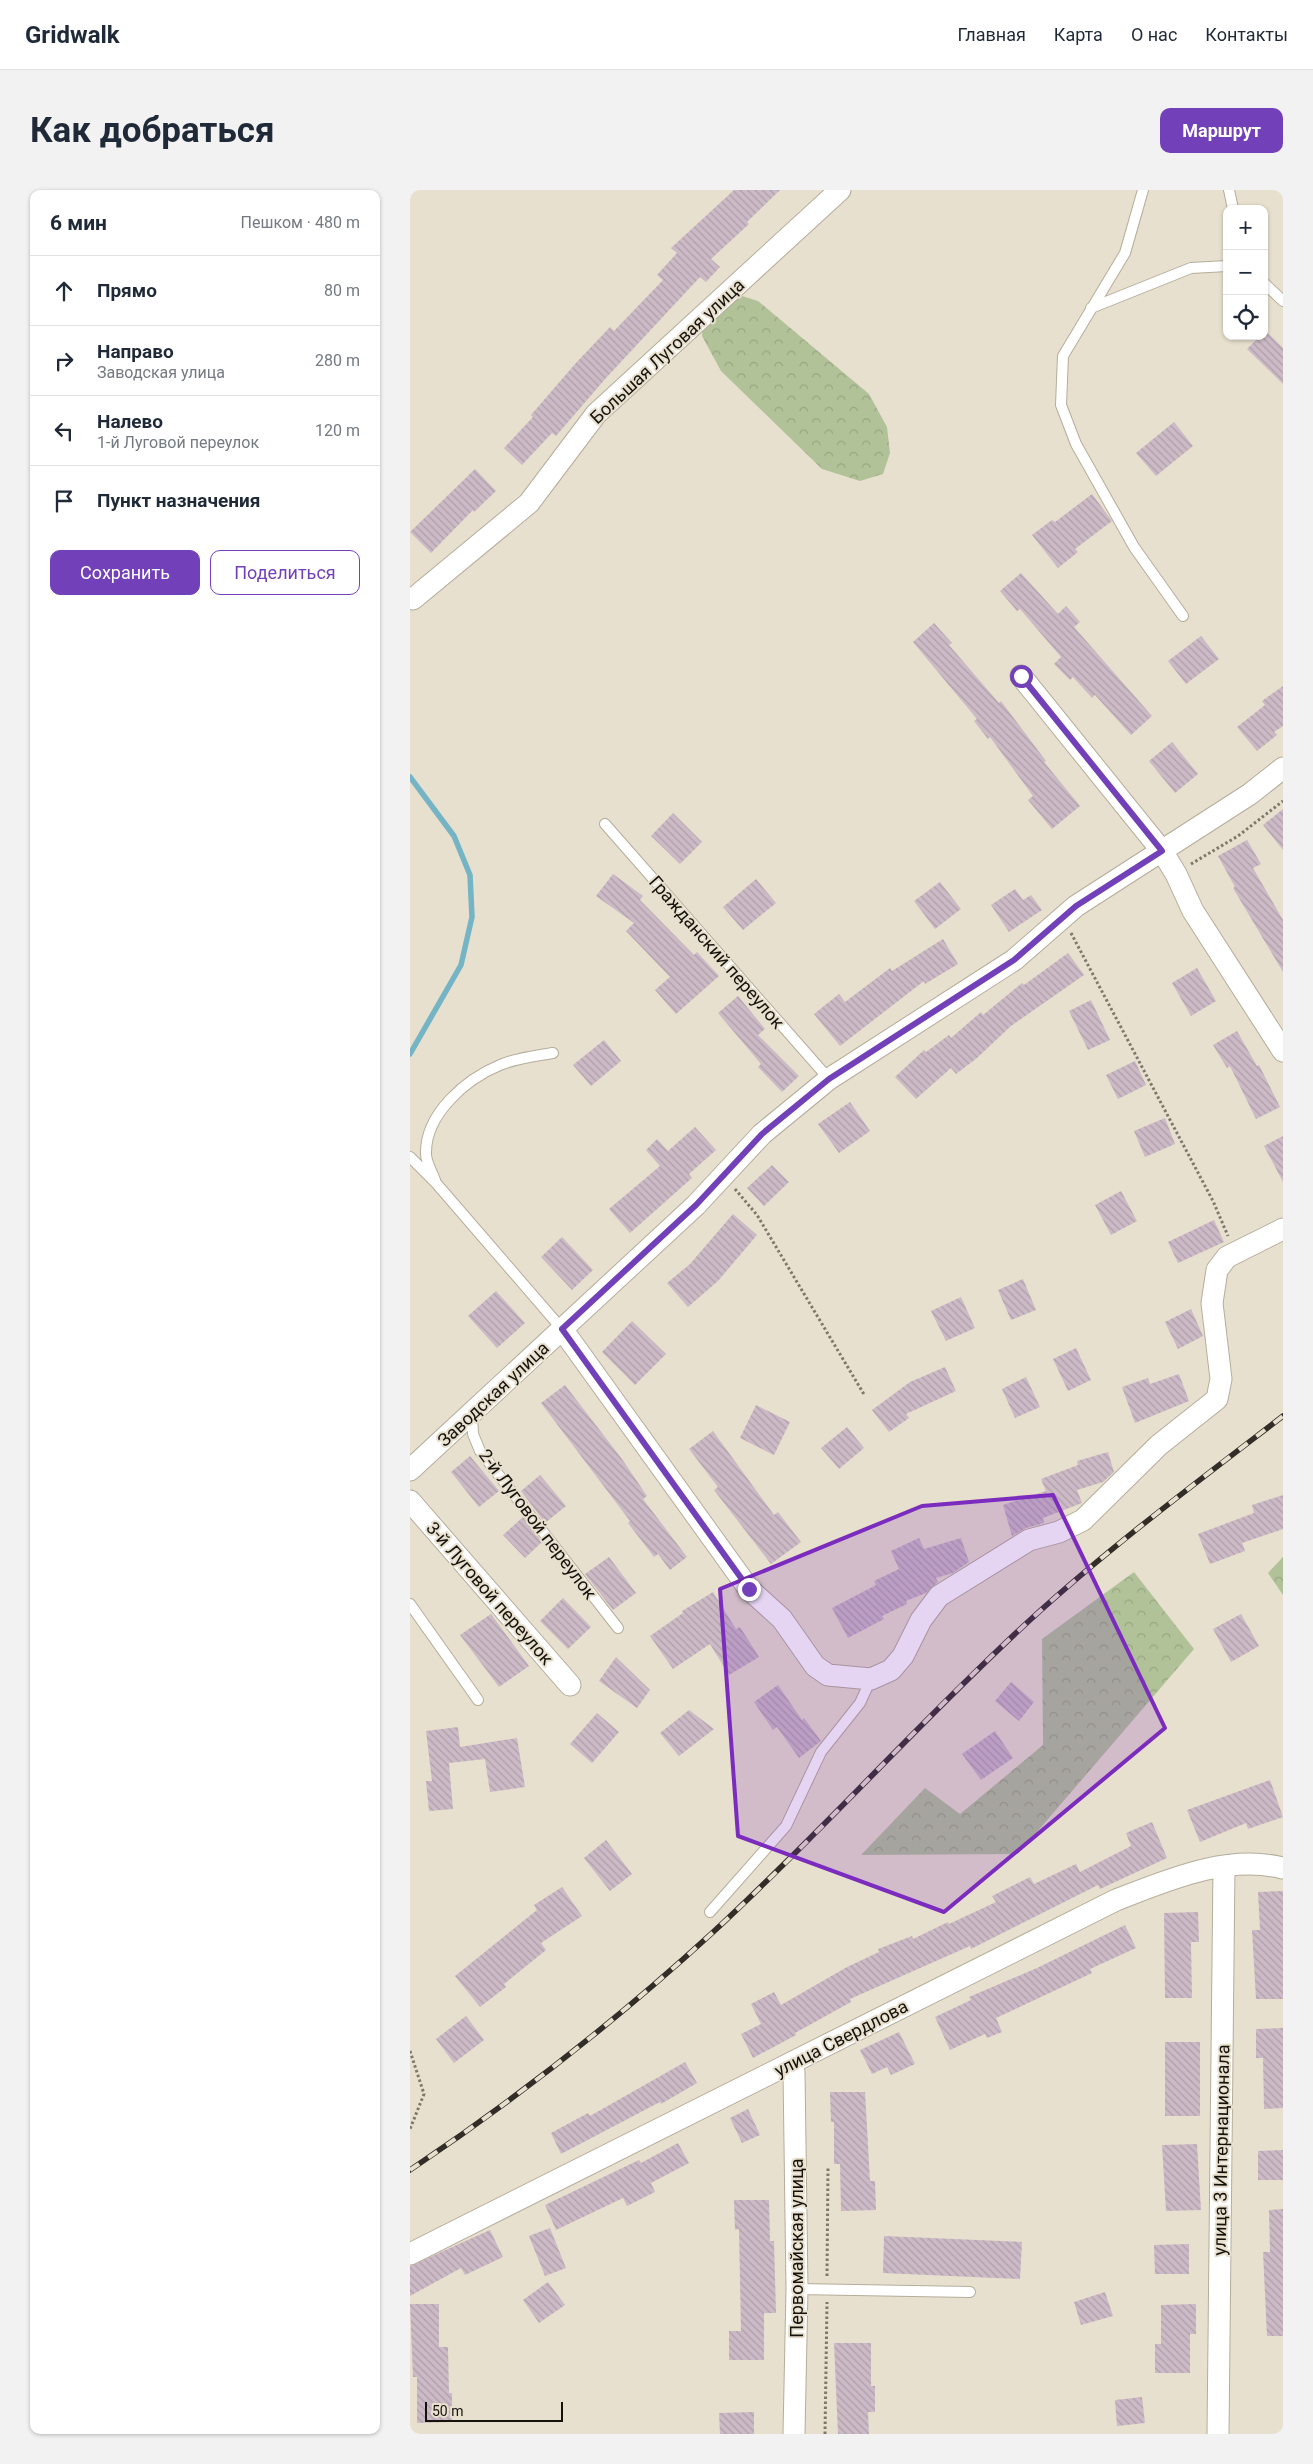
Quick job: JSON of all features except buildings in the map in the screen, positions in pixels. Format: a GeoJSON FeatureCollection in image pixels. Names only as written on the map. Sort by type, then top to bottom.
{"type":"FeatureCollection","features":[{"type":"Feature","properties":{"kind":"street","name":"Большая Луговая улица"},"geometry":{"type":"LineString","coordinates":[[413,599],[529,503],[596,414],[840,190]]}},
{"type":"Feature","properties":{"kind":"street"},"geometry":{"type":"LineString","coordinates":[[1021,676],[1162,851],[1176,874],[1193,911],[1283,1051]]}},
{"type":"Feature","properties":{"kind":"street","name":"Заводская улица"},"geometry":{"type":"LineString","coordinates":[[410,1470],[696,1205],[762,1134],[829,1079],[1014,960],[1076,906],[1250,794],[1283,768]]}},
{"type":"Feature","properties":{"kind":"street"},"geometry":{"type":"LineString","coordinates":[[562,1329],[749,1589],[782,1619],[815,1666],[828,1675],[871,1679],[891,1670],[903,1656],[921,1620],[940,1596],[1030,1540],[1059,1532],[1083,1520],[1159,1445],[1217,1399],[1221,1379],[1212,1303],[1217,1270],[1227,1257],[1283,1229]]}},
{"type":"Feature","properties":{"kind":"street","name":"3-й Луговой переулок"},"geometry":{"type":"LineString","coordinates":[[410,1501],[570,1685]]}},
{"type":"Feature","properties":{"kind":"street","name":"улица Свердлова"},"geometry":{"type":"LineString","coordinates":[[410,2254],[1116,1900],[1169,1880],[1224,1866],[1248,1863],[1283,1868]]}},
{"type":"Feature","properties":{"kind":"street","name":"улица 3 Интернационала"},"geometry":{"type":"LineString","coordinates":[[1218,2434],[1224,1866]]}},
{"type":"Feature","properties":{"kind":"street","name":"Первомайская улица"},"geometry":{"type":"LineString","coordinates":[[791,2063],[794,2072],[797,2289],[794,2434]]}},
{"type":"Feature","properties":{"kind":"lane"},"geometry":{"type":"LineString","coordinates":[[1143,190],[1125,252],[1063,356],[1061,405],[1076,444],[1134,547],[1183,616]]}},
{"type":"Feature","properties":{"kind":"lane"},"geometry":{"type":"LineString","coordinates":[[1229,190],[1232,205]]}},
{"type":"Feature","properties":{"kind":"lane"},"geometry":{"type":"LineString","coordinates":[[1091,308],[1191,268],[1223,266]]}},
{"type":"Feature","properties":{"kind":"lane"},"geometry":{"type":"LineString","coordinates":[[1268,287],[1283,300]]}},
{"type":"Feature","properties":{"kind":"lane","name":"Гражданский переулок"},"geometry":{"type":"LineString","coordinates":[[605,824],[829,1079]]}},
{"type":"Feature","properties":{"kind":"lane"},"geometry":{"type":"LineString","coordinates":[[436,1183],[426,1156],[429,1132],[446,1104],[474,1077],[502,1064],[553,1052]]}},
{"type":"Feature","properties":{"kind":"lane"},"geometry":{"type":"LineString","coordinates":[[410,1158],[436,1183],[562,1329]]}},
{"type":"Feature","properties":{"kind":"lane","name":"2-й Луговой переулок"},"geometry":{"type":"LineString","coordinates":[[472,1414],[473,1434],[480,1451],[618,1628]]}},
{"type":"Feature","properties":{"kind":"lane"},"geometry":{"type":"LineString","coordinates":[[410,1604],[478,1700]]}},
{"type":"Feature","properties":{"kind":"lane"},"geometry":{"type":"LineString","coordinates":[[710,1912],[786,1826],[821,1752],[860,1703],[871,1679]]}},
{"type":"Feature","properties":{"kind":"lane"},"geometry":{"type":"LineString","coordinates":[[797,2289],[970,2292]]}},
{"type":"Feature","properties":{"kind":"path"},"geometry":{"type":"LineString","coordinates":[[1176,874],[1238,836],[1283,801]]}},
{"type":"Feature","properties":{"kind":"path"},"geometry":{"type":"LineString","coordinates":[[1063,917],[1213,1201],[1234,1253]]}},
{"type":"Feature","properties":{"kind":"path"},"geometry":{"type":"LineString","coordinates":[[723,1176],[757,1215],[865,1396]]}},
{"type":"Feature","properties":{"kind":"path"},"geometry":{"type":"LineString","coordinates":[[410,2051],[424,2094],[410,2129]]}},
{"type":"Feature","properties":{"kind":"highlighted area"},"geometry":{"type":"Polygon","coordinates":[[[1053,1495],[1165,1728],[944,1912],[738,1836],[720,1589],[922,1506],[1053,1495]]]}},
{"type":"Feature","properties":{"kind":"green space"},"geometry":{"type":"Polygon","coordinates":[[[739,295],[758,301],[869,394],[887,427],[890,453],[883,474],[860,481],[822,469],[721,371],[702,336],[703,321],[739,295]]]}},
{"type":"Feature","properties":{"kind":"green space"},"geometry":{"type":"Polygon","coordinates":[[[1283,1557],[1283,1595],[1268,1573],[1283,1557]]]}},
{"type":"Feature","properties":{"kind":"green space"},"geometry":{"type":"Polygon","coordinates":[[[1134,1572],[1194,1649],[1018,1854],[861,1855],[925,1788],[960,1814],[1043,1745],[1042,1639],[1134,1572]]]}},
{"type":"Feature","properties":{"kind":"waterway"},"geometry":{"type":"LineString","coordinates":[[410,777],[454,836],[470,875],[472,917],[461,965],[410,1054]]}},
{"type":"Feature","properties":{"kind":"railway"},"geometry":{"type":"LineString","coordinates":[[410,2170],[489,2115],[565,2058],[675,1966],[752,1896],[949,1697],[1030,1620],[1060,1593],[1186,1490],[1283,1416]]}},
{"type":"Feature","properties":{"kind":"route"},"geometry":{"type":"LineString","coordinates":[[749,1589],[562,1329],[696,1205],[762,1134],[829,1079],[1014,960],[1076,906],[1162,851],[1021,676]]}}]}
